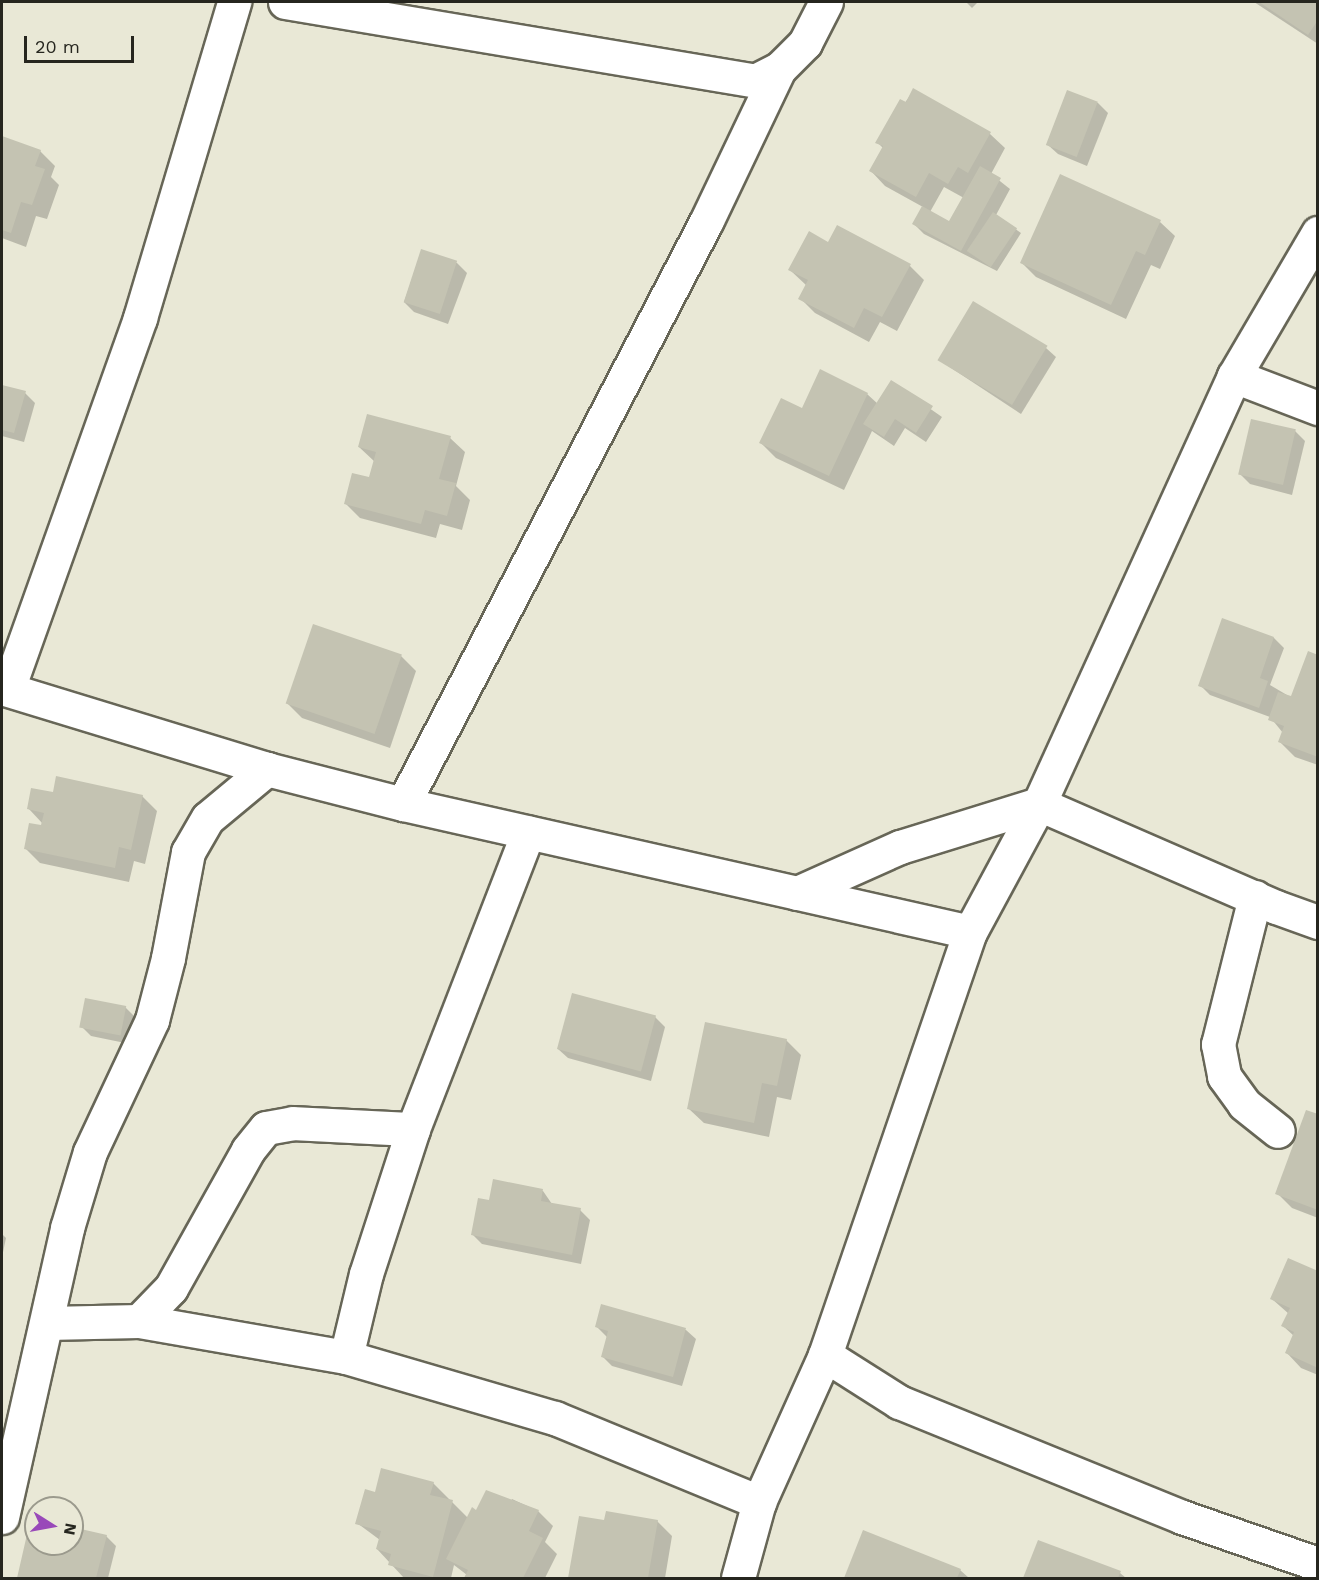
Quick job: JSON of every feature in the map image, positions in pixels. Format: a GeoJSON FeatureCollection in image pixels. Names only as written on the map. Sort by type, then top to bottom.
{"type":"FeatureCollection","features":[{"type":"Feature","properties":{"kind":"street"},"geometry":{"type":"LineString","coordinates":[[234,2],[140,318],[5,689],[267,769],[403,804],[970,932]]}},
{"type":"Feature","properties":{"kind":"street"},"geometry":{"type":"LineString","coordinates":[[285,2],[755,81],[779,69]]}},
{"type":"Feature","properties":{"kind":"street"},"geometry":{"type":"LineString","coordinates":[[403,804],[707,220],[779,69],[805,42],[826,2]]}},
{"type":"Feature","properties":{"kind":"street"},"geometry":{"type":"LineString","coordinates":[[738,1578],[759,1502],[825,1355],[970,932],[1039,804],[1234,376],[1317,233]]}},
{"type":"Feature","properties":{"kind":"street"},"geometry":{"type":"LineString","coordinates":[[1234,376],[1317,408]]}},
{"type":"Feature","properties":{"kind":"street"},"geometry":{"type":"LineString","coordinates":[[2,1517],[67,1228],[90,1152],[152,1020],[168,958],[188,852],[208,818],[267,769]]}},
{"type":"Feature","properties":{"kind":"street"},"geometry":{"type":"LineString","coordinates":[[797,893],[900,847],[1039,804],[1255,897],[1317,921]]}},
{"type":"Feature","properties":{"kind":"street"},"geometry":{"type":"LineString","coordinates":[[346,1357],[366,1274],[413,1129],[528,832]]}},
{"type":"Feature","properties":{"kind":"street"},"geometry":{"type":"LineString","coordinates":[[1255,897],[1218,1044],[1224,1076],[1244,1104],[1278,1131]]}},
{"type":"Feature","properties":{"kind":"street"},"geometry":{"type":"LineString","coordinates":[[139,1321],[171,1288],[248,1150],[266,1128],[293,1123],[413,1129]]}},
{"type":"Feature","properties":{"kind":"street"},"geometry":{"type":"LineString","coordinates":[[47,1323],[139,1321],[346,1357],[555,1418],[759,1502]]}},
{"type":"Feature","properties":{"kind":"street"},"geometry":{"type":"LineString","coordinates":[[825,1355],[899,1402],[1182,1517],[1317,1564]]}},
{"type":"Feature","properties":{"kind":"building"},"geometry":{"type":"Polygon","coordinates":[[[1259,2],[1318,2],[1318,20],[1308,35],[1259,2]]]}},
{"type":"Feature","properties":{"kind":"building"},"geometry":{"type":"Polygon","coordinates":[[[913,88],[991,132],[968,173],[958,167],[948,184],[929,173],[916,197],[869,171],[883,146],[875,143],[900,99],[906,102],[913,88]]]}},
{"type":"Feature","properties":{"kind":"building"},"geometry":{"type":"Polygon","coordinates":[[[1067,90],[1098,102],[1077,157],[1046,145],[1067,90]]]}},
{"type":"Feature","properties":{"kind":"building"},"geometry":{"type":"Polygon","coordinates":[[[2,136],[41,150],[35,166],[45,169],[32,205],[21,202],[11,233],[2,230],[2,136]]]}},
{"type":"Feature","properties":{"kind":"building"},"geometry":{"type":"Polygon","coordinates":[[[980,166],[1001,178],[961,251],[912,224],[922,206],[949,221],[980,166]]]}},
{"type":"Feature","properties":{"kind":"building"},"geometry":{"type":"Polygon","coordinates":[[[1060,174],[1161,220],[1145,255],[1136,251],[1111,305],[1020,263],[1060,174]]]}},
{"type":"Feature","properties":{"kind":"building"},"geometry":{"type":"Polygon","coordinates":[[[993,212],[1017,228],[991,267],[967,251],[993,212]]]}},
{"type":"Feature","properties":{"kind":"building"},"geometry":{"type":"Polygon","coordinates":[[[837,225],[911,264],[882,317],[864,308],[854,328],[798,299],[808,280],[788,270],[809,231],[828,242],[837,225]]]}},
{"type":"Feature","properties":{"kind":"building"},"geometry":{"type":"Polygon","coordinates":[[[421,249],[457,261],[440,314],[404,302],[421,249]]]}},
{"type":"Feature","properties":{"kind":"building"},"geometry":{"type":"Polygon","coordinates":[[[973,301],[1048,346],[1012,405],[937,360],[973,301]]]}},
{"type":"Feature","properties":{"kind":"building"},"geometry":{"type":"Polygon","coordinates":[[[820,369],[868,393],[829,476],[759,443],[781,398],[802,408],[820,369]]]}},
{"type":"Feature","properties":{"kind":"building"},"geometry":{"type":"Polygon","coordinates":[[[891,380],[933,406],[916,433],[895,419],[884,437],[863,424],[891,380]]]}},
{"type":"Feature","properties":{"kind":"building"},"geometry":{"type":"Polygon","coordinates":[[[2,385],[26,391],[14,433],[2,430],[2,385]]]}},
{"type":"Feature","properties":{"kind":"building"},"geometry":{"type":"Polygon","coordinates":[[[367,414],[451,436],[439,479],[456,483],[447,516],[425,510],[421,524],[344,504],[352,473],[369,477],[376,452],[358,447],[367,414]]]}},
{"type":"Feature","properties":{"kind":"building"},"geometry":{"type":"Polygon","coordinates":[[[1251,419],[1296,429],[1283,485],[1238,475],[1251,419]]]}},
{"type":"Feature","properties":{"kind":"building"},"geometry":{"type":"Polygon","coordinates":[[[1222,618],[1274,637],[1260,678],[1268,681],[1259,708],[1198,686],[1222,618]]]}},
{"type":"Feature","properties":{"kind":"building"},"geometry":{"type":"Polygon","coordinates":[[[313,624],[402,655],[375,734],[286,703],[313,624]]]}},
{"type":"Feature","properties":{"kind":"building"},"geometry":{"type":"Polygon","coordinates":[[[1308,651],[1318,655],[1318,757],[1278,742],[1284,726],[1268,720],[1278,692],[1291,696],[1308,651]]]}},
{"type":"Feature","properties":{"kind":"building"},"geometry":{"type":"Polygon","coordinates":[[[56,776],[143,795],[131,850],[119,847],[115,868],[24,849],[29,823],[41,825],[44,813],[27,809],[31,788],[53,792],[56,776]]]}},
{"type":"Feature","properties":{"kind":"building"},"geometry":{"type":"Polygon","coordinates":[[[572,993],[656,1016],[641,1072],[557,1049],[572,993]]]}},
{"type":"Feature","properties":{"kind":"building"},"geometry":{"type":"Polygon","coordinates":[[[85,998],[126,1006],[121,1035],[79,1027],[85,998]]]}},
{"type":"Feature","properties":{"kind":"building"},"geometry":{"type":"Polygon","coordinates":[[[705,1022],[787,1039],[777,1086],[762,1083],[754,1123],[687,1109],[705,1022]]]}},
{"type":"Feature","properties":{"kind":"building"},"geometry":{"type":"Polygon","coordinates":[[[1306,1110],[1318,1114],[1318,1210],[1275,1194],[1306,1110]]]}},
{"type":"Feature","properties":{"kind":"building"},"geometry":{"type":"Polygon","coordinates":[[[493,1179],[543,1189],[541,1201],[581,1208],[572,1255],[471,1235],[478,1198],[489,1200],[493,1179]]]}},
{"type":"Feature","properties":{"kind":"building"},"geometry":{"type":"Polygon","coordinates":[[[1288,1258],[1318,1271],[1318,1368],[1285,1353],[1294,1332],[1281,1326],[1290,1308],[1270,1299],[1288,1258]]]}},
{"type":"Feature","properties":{"kind":"building"},"geometry":{"type":"Polygon","coordinates":[[[601,1304],[686,1328],[673,1377],[601,1357],[608,1331],[595,1327],[601,1304]]]}},
{"type":"Feature","properties":{"kind":"building"},"geometry":{"type":"Polygon","coordinates":[[[381,1468],[434,1482],[430,1495],[453,1500],[433,1577],[388,1565],[391,1554],[376,1549],[381,1531],[355,1524],[365,1489],[375,1492],[381,1468]]]}},
{"type":"Feature","properties":{"kind":"building"},"geometry":{"type":"Polygon","coordinates":[[[486,1490],[539,1510],[529,1531],[543,1538],[523,1578],[464,1578],[468,1570],[446,1559],[472,1507],[476,1510],[486,1490]]]}},
{"type":"Feature","properties":{"kind":"building"},"geometry":{"type":"Polygon","coordinates":[[[606,1511],[658,1520],[648,1578],[568,1578],[579,1516],[604,1520],[606,1511]]]}},
{"type":"Feature","properties":{"kind":"building"},"geometry":{"type":"Polygon","coordinates":[[[84,1530],[107,1535],[96,1578],[17,1578],[24,1548],[24,1556],[84,1556],[84,1530]]]}},
{"type":"Feature","properties":{"kind":"building"},"geometry":{"type":"Polygon","coordinates":[[[863,1530],[961,1569],[957,1578],[844,1578],[863,1530]]]}},
{"type":"Feature","properties":{"kind":"building"},"geometry":{"type":"Polygon","coordinates":[[[1038,1540],[1121,1571],[1118,1578],[1023,1578],[1038,1540]]]}}]}
